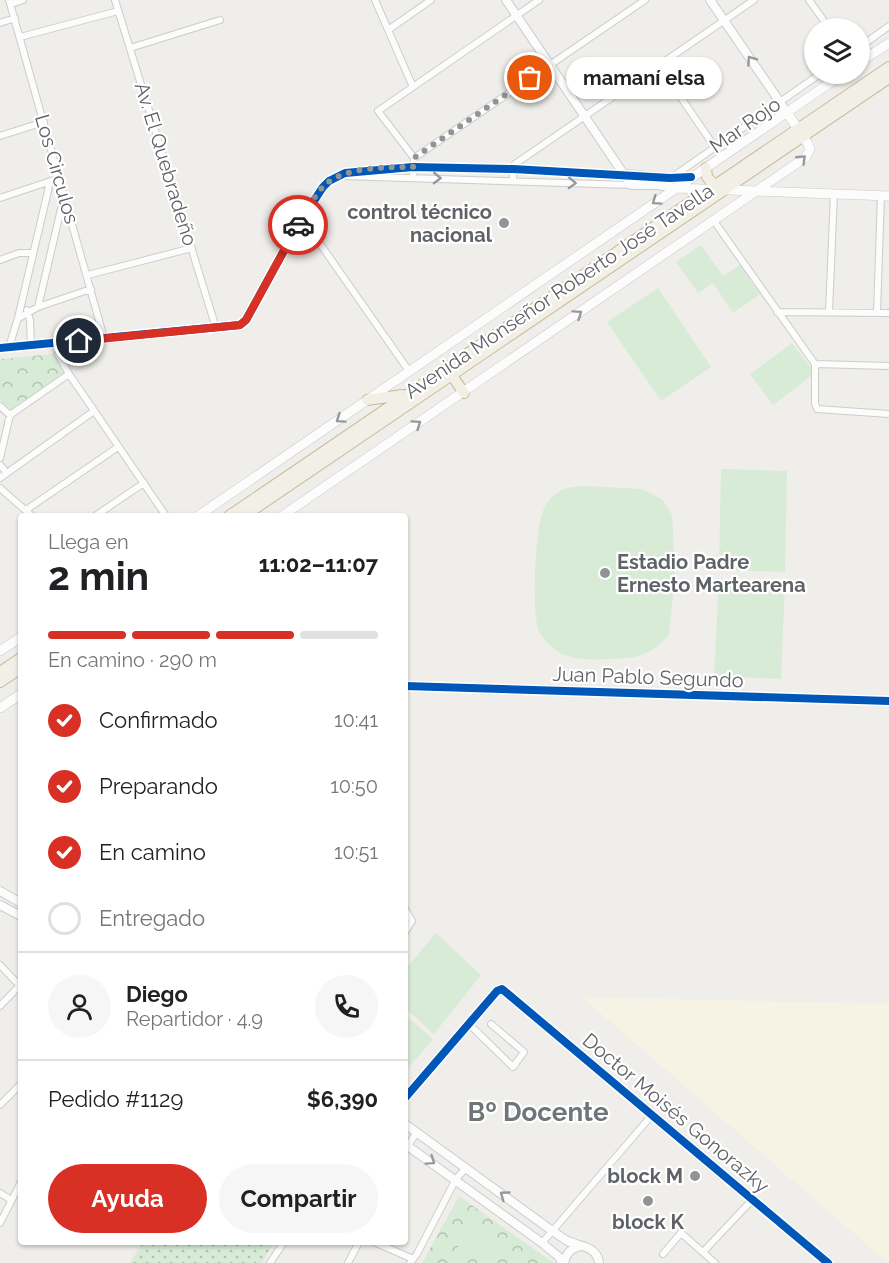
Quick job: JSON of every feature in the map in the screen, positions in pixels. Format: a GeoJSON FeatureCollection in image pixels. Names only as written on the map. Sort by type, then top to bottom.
{"type":"FeatureCollection","features":[{"type":"Feature","properties":{"kind":"highway","name":"Avenida Monseñor Roberto José Tavella"},"geometry":{"type":"LineString","coordinates":[[800,132],[889,67]]}},
{"type":"Feature","properties":{"kind":"highway","name":"Avenida Monseñor Roberto José Tavella"},"geometry":{"type":"LineString","coordinates":[[233,513],[405,395],[714,189],[800,132],[889,78]]}},
{"type":"Feature","properties":{"kind":"highway"},"geometry":{"type":"LineString","coordinates":[[706,168],[707,177],[714,189]]}},
{"type":"Feature","properties":{"kind":"highway","name":"Avenida Monseñor Roberto José Tavella"},"geometry":{"type":"LineString","coordinates":[[248,513],[714,189]]}},
{"type":"Feature","properties":{"kind":"highway"},"geometry":{"type":"LineString","coordinates":[[451,374],[464,393]]}},
{"type":"Feature","properties":{"kind":"highway"},"geometry":{"type":"LineString","coordinates":[[367,400],[405,395]]}},
{"type":"Feature","properties":{"kind":"highway"},"geometry":{"type":"LineString","coordinates":[[0,672],[18,660]]}},
{"type":"Feature","properties":{"kind":"highway"},"geometry":{"type":"LineString","coordinates":[[0,682],[18,670]]}},
{"type":"Feature","properties":{"kind":"main road"},"geometry":{"type":"LineString","coordinates":[[870,55],[889,43]]}},
{"type":"Feature","properties":{"kind":"main road"},"geometry":{"type":"LineString","coordinates":[[202,513],[828,84]]}},
{"type":"Feature","properties":{"kind":"main road"},"geometry":{"type":"LineString","coordinates":[[286,513],[806,157],[810,149],[786,111]]}},
{"type":"Feature","properties":{"kind":"main road"},"geometry":{"type":"LineString","coordinates":[[780,176],[782,188],[788,192]]}},
{"type":"Feature","properties":{"kind":"main road"},"geometry":{"type":"LineString","coordinates":[[675,188],[885,196]]}},
{"type":"Feature","properties":{"kind":"main road"},"geometry":{"type":"LineString","coordinates":[[0,651],[18,639]]}},
{"type":"Feature","properties":{"kind":"main road"},"geometry":{"type":"LineString","coordinates":[[0,708],[18,696]]}},
{"type":"Feature","properties":{"kind":"street"},"geometry":{"type":"LineString","coordinates":[[10,2],[23,0]]}},
{"type":"Feature","properties":{"kind":"street","name":"Av. El Quebradeño"},"geometry":{"type":"LineString","coordinates":[[115,0],[216,328]]}},
{"type":"Feature","properties":{"kind":"street"},"geometry":{"type":"LineString","coordinates":[[375,0],[413,87]]}},
{"type":"Feature","properties":{"kind":"street"},"geometry":{"type":"LineString","coordinates":[[388,30],[431,0]]}},
{"type":"Feature","properties":{"kind":"street"},"geometry":{"type":"LineString","coordinates":[[506,0],[631,185]]}},
{"type":"Feature","properties":{"kind":"street"},"geometry":{"type":"LineString","coordinates":[[413,178],[414,158],[378,111],[539,0]]}},
{"type":"Feature","properties":{"kind":"street"},"geometry":{"type":"LineString","coordinates":[[414,158],[645,0]]}},
{"type":"Feature","properties":{"kind":"street"},"geometry":{"type":"LineString","coordinates":[[710,0],[786,111]]}},
{"type":"Feature","properties":{"kind":"street"},"geometry":{"type":"LineString","coordinates":[[513,181],[515,164],[754,0]]}},
{"type":"Feature","properties":{"kind":"street"},"geometry":{"type":"LineString","coordinates":[[809,0],[822,18]]}},
{"type":"Feature","properties":{"kind":"street","name":"Los Circulos"},"geometry":{"type":"LineString","coordinates":[[10,2],[88,275],[103,339]]}},
{"type":"Feature","properties":{"kind":"street"},"geometry":{"type":"LineString","coordinates":[[20,37],[118,11]]}},
{"type":"Feature","properties":{"kind":"street"},"geometry":{"type":"LineString","coordinates":[[0,23],[15,18]]}},
{"type":"Feature","properties":{"kind":"street"},"geometry":{"type":"LineString","coordinates":[[130,48],[220,20]]}},
{"type":"Feature","properties":{"kind":"street"},"geometry":{"type":"LineString","coordinates":[[870,40],[889,27]]}},
{"type":"Feature","properties":{"kind":"street"},"geometry":{"type":"LineString","coordinates":[[658,64],[714,146]]}},
{"type":"Feature","properties":{"kind":"street","name":"Mar Rojo"},"geometry":{"type":"LineString","coordinates":[[670,178],[805,84]]}},
{"type":"Feature","properties":{"kind":"street"},"geometry":{"type":"LineString","coordinates":[[0,136],[44,122]]}},
{"type":"Feature","properties":{"kind":"street"},"geometry":{"type":"LineString","coordinates":[[0,348],[236,326],[246,320],[302,218],[323,187],[336,177],[356,171],[413,167],[691,177]]}},
{"type":"Feature","properties":{"kind":"street"},"geometry":{"type":"LineString","coordinates":[[336,177],[657,184],[675,188]]}},
{"type":"Feature","properties":{"kind":"street"},"geometry":{"type":"LineString","coordinates":[[0,198],[60,178]]}},
{"type":"Feature","properties":{"kind":"street"},"geometry":{"type":"LineString","coordinates":[[9,347],[18,318],[49,183]]}},
{"type":"Feature","properties":{"kind":"street"},"geometry":{"type":"LineString","coordinates":[[829,312],[834,193]]}},
{"type":"Feature","properties":{"kind":"street"},"geometry":{"type":"LineString","coordinates":[[877,313],[885,196]]}},
{"type":"Feature","properties":{"kind":"street"},"geometry":{"type":"LineString","coordinates":[[38,307],[61,209],[66,201]]}},
{"type":"Feature","properties":{"kind":"street"},"geometry":{"type":"LineString","coordinates":[[302,218],[409,371]]}},
{"type":"Feature","properties":{"kind":"street"},"geometry":{"type":"LineString","coordinates":[[714,221],[815,364],[817,409],[889,414]]}},
{"type":"Feature","properties":{"kind":"street"},"geometry":{"type":"LineString","coordinates":[[88,275],[192,248]]}},
{"type":"Feature","properties":{"kind":"street"},"geometry":{"type":"LineString","coordinates":[[0,260],[19,253],[33,253]]}},
{"type":"Feature","properties":{"kind":"street"},"geometry":{"type":"LineString","coordinates":[[18,318],[38,307],[91,289]]}},
{"type":"Feature","properties":{"kind":"street"},"geometry":{"type":"LineString","coordinates":[[22,300],[30,320],[31,345]]}},
{"type":"Feature","properties":{"kind":"street"},"geometry":{"type":"LineString","coordinates":[[777,312],[889,313]]}},
{"type":"Feature","properties":{"kind":"street"},"geometry":{"type":"LineString","coordinates":[[58,354],[69,374],[164,513]]}},
{"type":"Feature","properties":{"kind":"street"},"geometry":{"type":"LineString","coordinates":[[815,364],[889,366]]}},
{"type":"Feature","properties":{"kind":"street"},"geometry":{"type":"LineString","coordinates":[[0,458],[10,415],[69,374]]}},
{"type":"Feature","properties":{"kind":"street"},"geometry":{"type":"LineString","coordinates":[[0,406],[10,415]]}},
{"type":"Feature","properties":{"kind":"street"},"geometry":{"type":"LineString","coordinates":[[0,478],[94,411]]}},
{"type":"Feature","properties":{"kind":"street"},"geometry":{"type":"LineString","coordinates":[[26,510],[118,447]]}},
{"type":"Feature","properties":{"kind":"street"},"geometry":{"type":"LineString","coordinates":[[0,465],[7,473]]}},
{"type":"Feature","properties":{"kind":"street"},"geometry":{"type":"LineString","coordinates":[[99,513],[144,483]]}},
{"type":"Feature","properties":{"kind":"street"},"geometry":{"type":"LineString","coordinates":[[0,488],[29,513]]}},
{"type":"Feature","properties":{"kind":"street","name":"Juan Pablo Segundo"},"geometry":{"type":"LineString","coordinates":[[408,686],[889,701]]}},
{"type":"Feature","properties":{"kind":"street"},"geometry":{"type":"LineString","coordinates":[[0,891],[18,901]]}},
{"type":"Feature","properties":{"kind":"street"},"geometry":{"type":"LineString","coordinates":[[0,905],[18,914]]}},
{"type":"Feature","properties":{"kind":"street"},"geometry":{"type":"LineString","coordinates":[[408,914],[412,921],[408,927]]}},
{"type":"Feature","properties":{"kind":"street"},"geometry":{"type":"LineString","coordinates":[[0,965],[18,982]]}},
{"type":"Feature","properties":{"kind":"street"},"geometry":{"type":"LineString","coordinates":[[0,1006],[18,988]]}},
{"type":"Feature","properties":{"kind":"street","name":"Doctor Moisés Gonorazky"},"geometry":{"type":"LineString","coordinates":[[470,1025],[497,992],[502,989],[508,992],[828,1263]]}},
{"type":"Feature","properties":{"kind":"street"},"geometry":{"type":"LineString","coordinates":[[408,1095],[470,1025],[513,1067],[524,1052],[491,1024]]}},
{"type":"Feature","properties":{"kind":"street"},"geometry":{"type":"LineString","coordinates":[[0,1105],[18,1087]]}},
{"type":"Feature","properties":{"kind":"street"},"geometry":{"type":"LineString","coordinates":[[542,1243],[652,1115]]}},
{"type":"Feature","properties":{"kind":"street"},"geometry":{"type":"LineString","coordinates":[[408,1127],[551,1230],[566,1240],[588,1247],[595,1252],[600,1262]]}},
{"type":"Feature","properties":{"kind":"street"},"geometry":{"type":"LineString","coordinates":[[408,1143],[417,1132]]}},
{"type":"Feature","properties":{"kind":"street"},"geometry":{"type":"LineString","coordinates":[[408,1147],[456,1179],[542,1243],[563,1263],[569,1251],[581,1246]]}},
{"type":"Feature","properties":{"kind":"street"},"geometry":{"type":"LineString","coordinates":[[380,1245],[411,1261],[417,1254],[456,1179],[466,1168]]}},
{"type":"Feature","properties":{"kind":"street"},"geometry":{"type":"LineString","coordinates":[[0,1223],[18,1187]]}},
{"type":"Feature","properties":{"kind":"street"},"geometry":{"type":"LineString","coordinates":[[0,1193],[11,1200]]}},
{"type":"Feature","properties":{"kind":"street"},"geometry":{"type":"LineString","coordinates":[[703,1252],[753,1199]]}},
{"type":"Feature","properties":{"kind":"street"},"geometry":{"type":"LineString","coordinates":[[663,1254],[681,1233],[715,1263]]}},
{"type":"Feature","properties":{"kind":"street"},"geometry":{"type":"LineString","coordinates":[[270,1263],[282,1245]]}},
{"type":"Feature","properties":{"kind":"street"},"geometry":{"type":"LineString","coordinates":[[348,1263],[357,1245]]}},
{"type":"Feature","properties":{"kind":"shaded area"},"geometry":{"type":"Polygon","coordinates":[[[582,997],[889,1004],[889,1263],[888,1263],[582,997]]]}},
{"type":"Feature","properties":{"kind":"green space"},"geometry":{"type":"Polygon","coordinates":[[[701,245],[723,276],[740,265],[760,294],[733,313],[713,283],[698,293],[676,262],[701,245]]]}},
{"type":"Feature","properties":{"kind":"green space"},"geometry":{"type":"Polygon","coordinates":[[[658,288],[711,367],[661,401],[607,322],[658,288]]]}},
{"type":"Feature","properties":{"kind":"green space"},"geometry":{"type":"Polygon","coordinates":[[[792,343],[815,373],[773,405],[750,374],[792,343]]]}},
{"type":"Feature","properties":{"kind":"green space"},"geometry":{"type":"Polygon","coordinates":[[[54,354],[65,375],[14,409],[10,409],[0,400],[0,359],[54,354]]]}},
{"type":"Feature","properties":{"kind":"green space"},"geometry":{"type":"Polygon","coordinates":[[[721,469],[787,471],[785,572],[719,570],[721,469]]]}},
{"type":"Feature","properties":{"kind":"green space","name":"Estadio Padre Ernesto Martearena"},"geometry":{"type":"Polygon","coordinates":[[[587,486],[642,489],[663,500],[672,515],[675,572],[669,635],[655,648],[642,655],[601,659],[571,657],[552,647],[538,629],[535,570],[543,511],[550,499],[560,491],[587,486]]]}},
{"type":"Feature","properties":{"kind":"green space"},"geometry":{"type":"Polygon","coordinates":[[[719,579],[785,582],[781,679],[714,676],[719,579]]]}},
{"type":"Feature","properties":{"kind":"green space"},"geometry":{"type":"Polygon","coordinates":[[[436,933],[481,975],[434,1034],[408,1011],[408,966],[436,933]]]}},
{"type":"Feature","properties":{"kind":"green space"},"geometry":{"type":"Polygon","coordinates":[[[408,1018],[433,1039],[408,1068],[408,1018]]]}},
{"type":"Feature","properties":{"kind":"green space"},"geometry":{"type":"Polygon","coordinates":[[[459,1196],[554,1263],[422,1263],[459,1196]]]}},
{"type":"Feature","properties":{"kind":"green space"},"geometry":{"type":"Polygon","coordinates":[[[466,1228],[502,1245],[495,1263],[457,1249],[466,1228]]]}},
{"type":"Feature","properties":{"kind":"green space"},"geometry":{"type":"Polygon","coordinates":[[[141,1245],[272,1245],[262,1263],[130,1263],[141,1245]]]}},
{"type":"Feature","properties":{"kind":"cycle path"},"geometry":{"type":"LineString","coordinates":[[0,348],[240,325],[246,320],[298,225],[323,187],[329,181],[345,173],[413,167],[691,177]]}},
{"type":"Feature","properties":{"kind":"cycle path"},"geometry":{"type":"LineString","coordinates":[[408,686],[889,701]]}},
{"type":"Feature","properties":{"kind":"cycle path"},"geometry":{"type":"LineString","coordinates":[[408,1095],[497,991],[502,989],[828,1263]]}},
{"type":"Feature","properties":{"kind":"way so far"},"geometry":{"type":"LineString","coordinates":[[298,225],[329,181],[345,173],[356,171],[413,167],[414,158],[530,78]]}},
{"type":"Feature","properties":{"kind":"place","name":"mamaní elsa"},"geometry":{"type":"Point","coordinates":[530,78]}},
{"type":"Feature","properties":{"kind":"place","name":"control técnico nacional"},"geometry":{"type":"Point","coordinates":[504,223]}},
{"type":"Feature","properties":{"kind":"place","name":"Estadio Padre Ernesto Martearena"},"geometry":{"type":"Point","coordinates":[605,573]}},
{"type":"Feature","properties":{"kind":"place","name":"block M"},"geometry":{"type":"Point","coordinates":[695,1176]}},
{"type":"Feature","properties":{"kind":"place","name":"block K"},"geometry":{"type":"Point","coordinates":[648,1201]}},
{"type":"Feature","properties":{"kind":"district","name":"Bº Docente"},"geometry":{"type":"Point","coordinates":[538,1112]}},
{"type":"Feature","properties":{"kind":"route"},"geometry":{"type":"LineString","coordinates":[[79,341],[240,325],[246,320],[298,225]]}}]}
